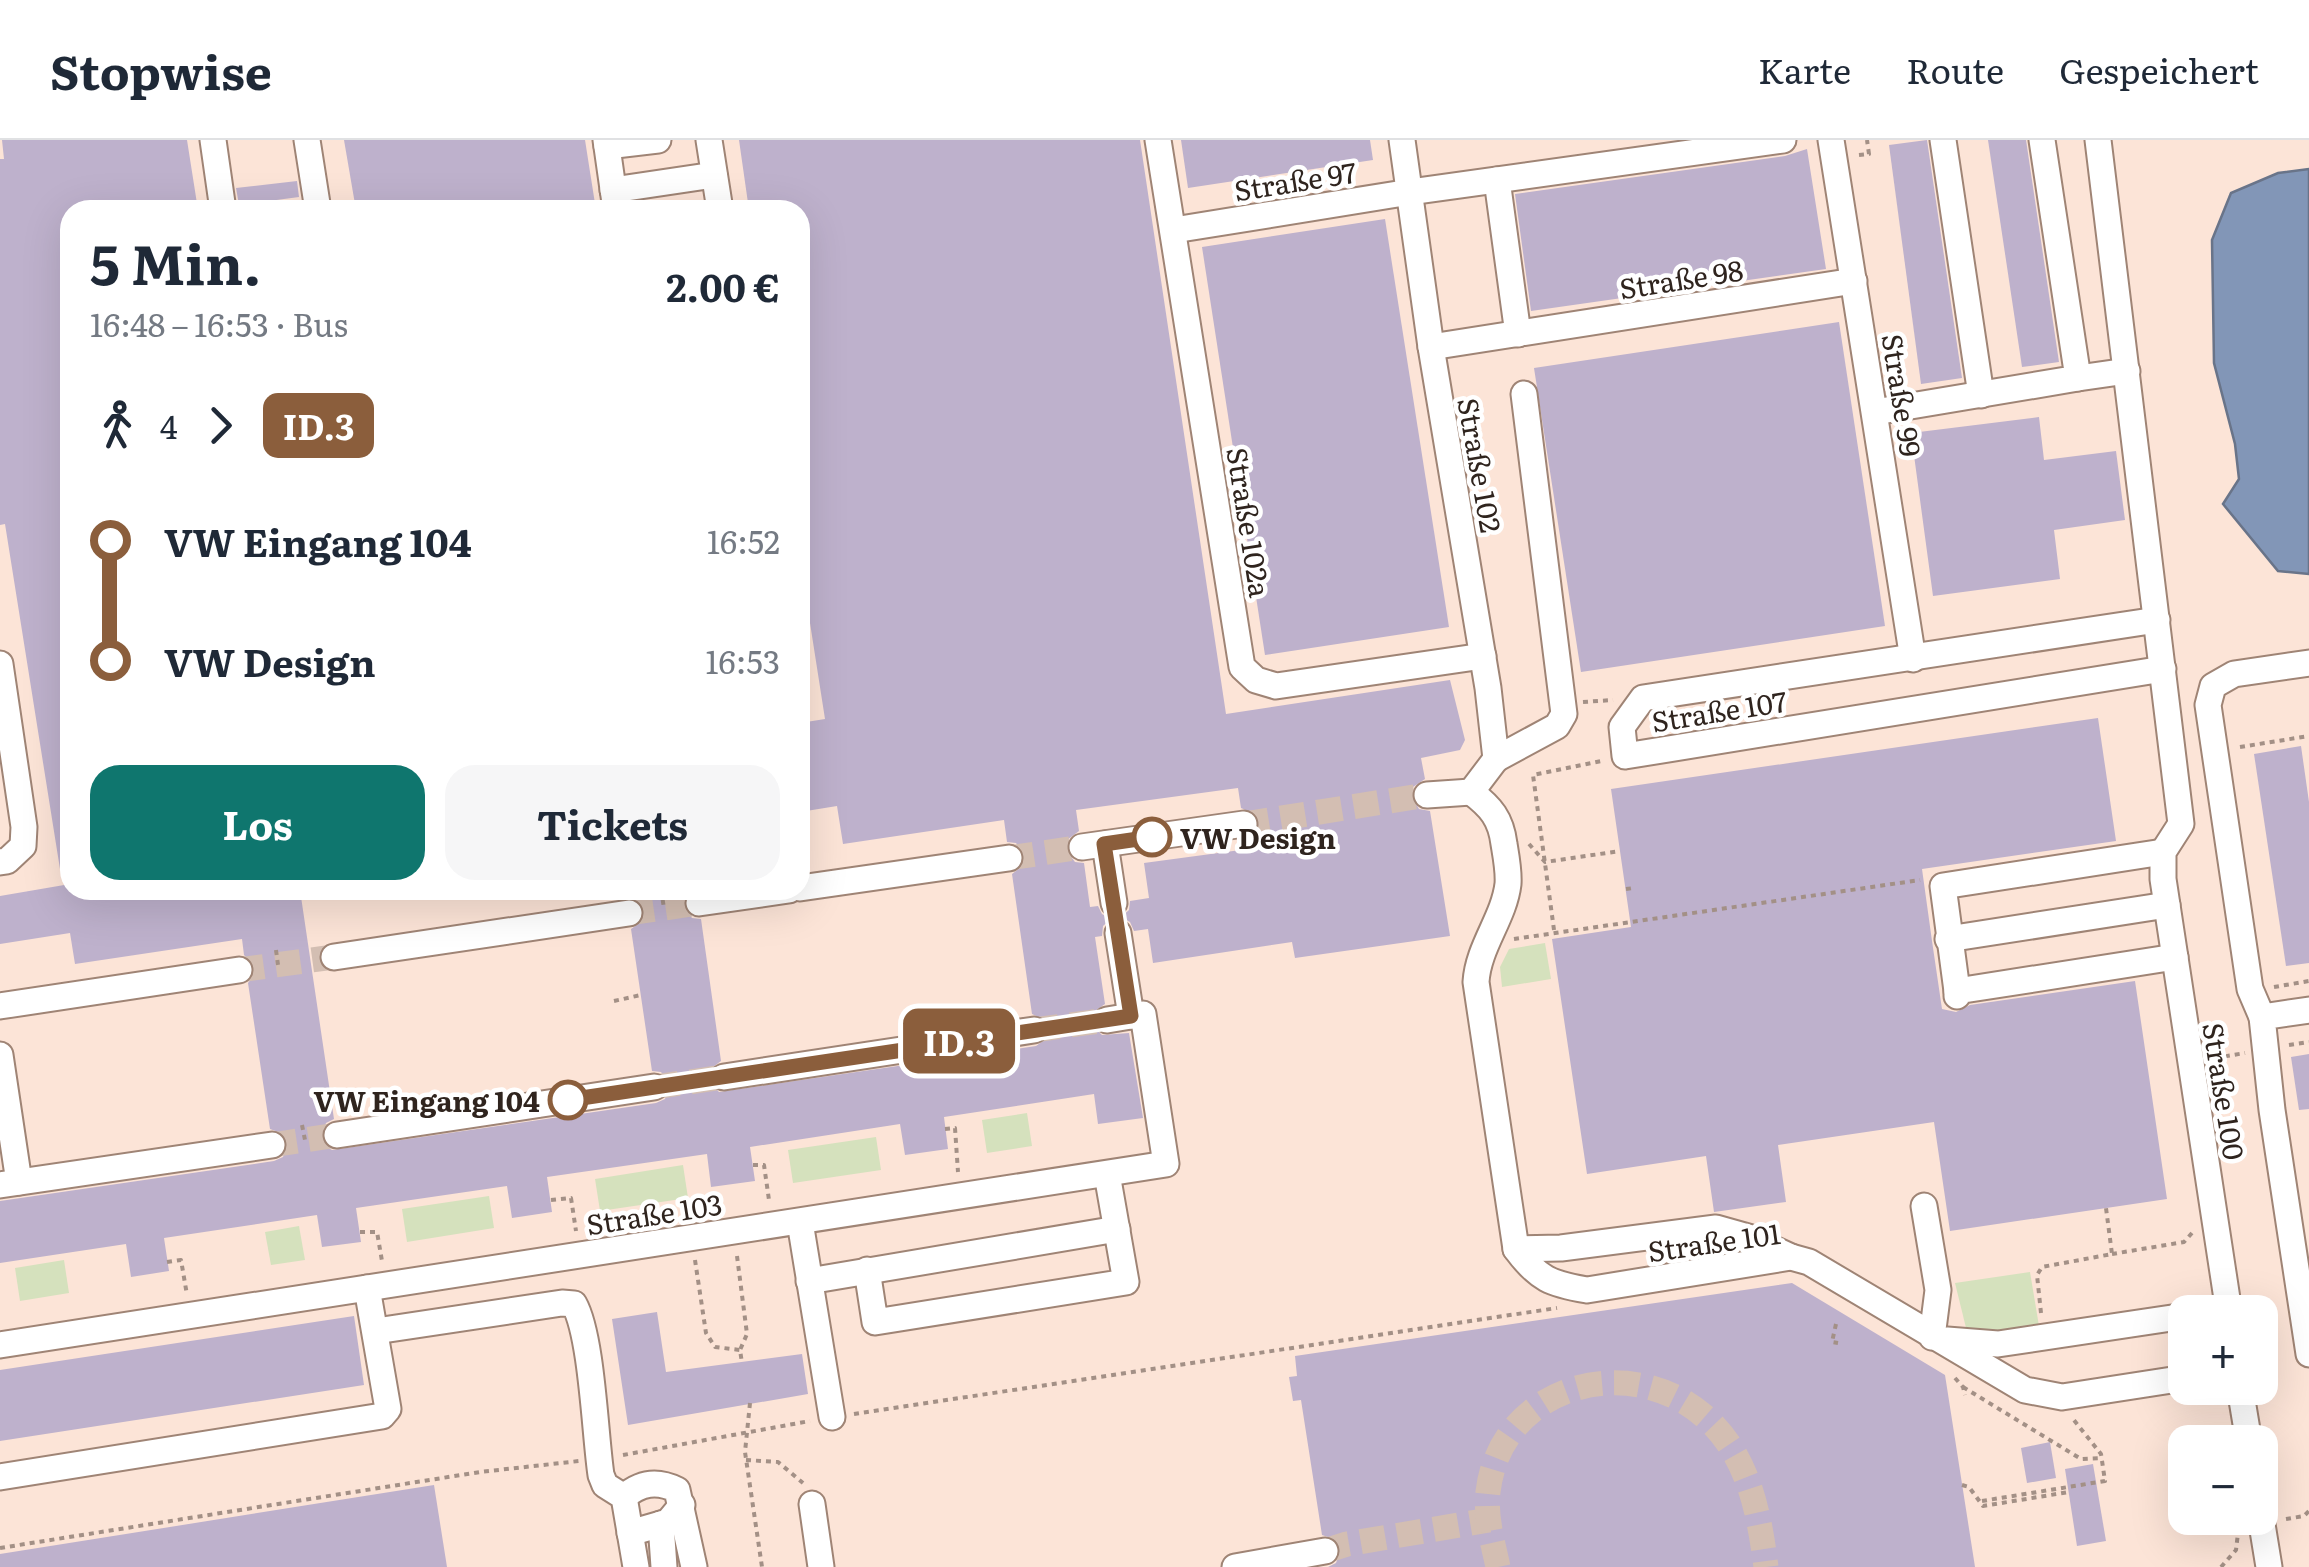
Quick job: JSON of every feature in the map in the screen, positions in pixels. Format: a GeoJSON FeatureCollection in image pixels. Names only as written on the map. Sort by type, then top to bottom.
{"type":"FeatureCollection","features":[{"type":"Feature","properties":{"kind":"street"},"geometry":{"type":"LineString","coordinates":[[213,140],[222,200]]}},
{"type":"Feature","properties":{"kind":"street"},"geometry":{"type":"LineString","coordinates":[[307,140],[316,200]]}},
{"type":"Feature","properties":{"kind":"street"},"geometry":{"type":"LineString","coordinates":[[658,140],[606,143],[614,200],[714,175]]}},
{"type":"Feature","properties":{"kind":"street"},"geometry":{"type":"LineString","coordinates":[[710,140],[718,200]]}},
{"type":"Feature","properties":{"kind":"street","name":"Straße 102a"},"geometry":{"type":"LineString","coordinates":[[1158,140],[1242,667],[1256,680],[1276,686],[1483,656]]}},
{"type":"Feature","properties":{"kind":"street","name":"Straße 102"},"geometry":{"type":"LineString","coordinates":[[1402,140],[1496,760]]}},
{"type":"Feature","properties":{"kind":"street","name":"Straße 97"},"geometry":{"type":"LineString","coordinates":[[1174,230],[1410,192],[1783,140]]}},
{"type":"Feature","properties":{"kind":"street","name":"Straße 99"},"geometry":{"type":"LineString","coordinates":[[1832,140],[1913,659]]}},
{"type":"Feature","properties":{"kind":"street"},"geometry":{"type":"LineString","coordinates":[[1942,140],[1980,395]]}},
{"type":"Feature","properties":{"kind":"street"},"geometry":{"type":"LineString","coordinates":[[2042,140],[2078,378]]}},
{"type":"Feature","properties":{"kind":"street"},"geometry":{"type":"LineString","coordinates":[[2098,140],[2181,824],[2162,852],[1942,886],[1956,994],[2175,958]]}},
{"type":"Feature","properties":{"kind":"street"},"geometry":{"type":"LineString","coordinates":[[1497,180],[1518,334]]}},
{"type":"Feature","properties":{"kind":"street","name":"Straße 98"},"geometry":{"type":"LineString","coordinates":[[1431,347],[1854,281]]}},
{"type":"Feature","properties":{"kind":"street"},"geometry":{"type":"LineString","coordinates":[[1875,412],[2128,370]]}},
{"type":"Feature","properties":{"kind":"street","name":"Straße 102"},"geometry":{"type":"LineString","coordinates":[[1524,394],[1563,703]]}},
{"type":"Feature","properties":{"kind":"street","name":"Straße 107"},"geometry":{"type":"LineString","coordinates":[[2157,620],[1643,698],[1622,727],[1625,756],[2164,669]]}},
{"type":"Feature","properties":{"kind":"street"},"geometry":{"type":"LineString","coordinates":[[2309,663],[2234,674],[2213,686],[2208,705],[2250,989],[2262,1017],[2309,1354]]}},
{"type":"Feature","properties":{"kind":"street"},"geometry":{"type":"LineString","coordinates":[[0,664],[24,826],[23,846],[7,862],[0,862]]}},
{"type":"Feature","properties":{"kind":"street"},"geometry":{"type":"LineString","coordinates":[[1472,792],[1496,760],[1557,726],[1564,714],[1563,703]]}},
{"type":"Feature","properties":{"kind":"street"},"geometry":{"type":"LineString","coordinates":[[1427,795],[1472,792],[1494,808],[1503,836],[1508,884],[1482,954],[1478,1004],[1516,1249],[1561,1248],[1716,1228],[1748,1236],[1792,1258]]}},
{"type":"Feature","properties":{"kind":"street"},"geometry":{"type":"LineString","coordinates":[[1114,904],[1093,846],[1244,824]]}},
{"type":"Feature","properties":{"kind":"street","name":"Straße 100"},"geometry":{"type":"LineString","coordinates":[[2162,852],[2162,879],[2219,1295]]}},
{"type":"Feature","properties":{"kind":"street"},"geometry":{"type":"LineString","coordinates":[[810,887],[1009,858]]}},
{"type":"Feature","properties":{"kind":"street"},"geometry":{"type":"LineString","coordinates":[[699,904],[725,900]]}},
{"type":"Feature","properties":{"kind":"street"},"geometry":{"type":"LineString","coordinates":[[1948,939],[2166,905]]}},
{"type":"Feature","properties":{"kind":"street"},"geometry":{"type":"LineString","coordinates":[[334,957],[629,913]]}},
{"type":"Feature","properties":{"kind":"street","name":"Straße 103"},"geometry":{"type":"LineString","coordinates":[[0,1346],[1166,1164],[1127,1017],[1118,933]]}},
{"type":"Feature","properties":{"kind":"street"},"geometry":{"type":"LineString","coordinates":[[0,1006],[239,970]]}},
{"type":"Feature","properties":{"kind":"street"},"geometry":{"type":"LineString","coordinates":[[2262,1017],[2309,1010]]}},
{"type":"Feature","properties":{"kind":"street"},"geometry":{"type":"LineString","coordinates":[[724,1077],[1034,1030]]}},
{"type":"Feature","properties":{"kind":"street"},"geometry":{"type":"LineString","coordinates":[[0,1055],[10,1183],[272,1144]]}},
{"type":"Feature","properties":{"kind":"street"},"geometry":{"type":"LineString","coordinates":[[336,1134],[654,1087]]}},
{"type":"Feature","properties":{"kind":"street"},"geometry":{"type":"LineString","coordinates":[[867,1270],[876,1322],[1126,1282],[1107,1174]]}},
{"type":"Feature","properties":{"kind":"street"},"geometry":{"type":"LineString","coordinates":[[1924,1206],[1938,1290],[1932,1337],[1998,1344],[2168,1319]]}},
{"type":"Feature","properties":{"kind":"street"},"geometry":{"type":"LineString","coordinates":[[800,1222],[832,1417]]}},
{"type":"Feature","properties":{"kind":"street"},"geometry":{"type":"LineString","coordinates":[[809,1281],[1116,1229]]}},
{"type":"Feature","properties":{"kind":"street","name":"Straße 101"},"geometry":{"type":"LineString","coordinates":[[1516,1249],[1531,1270],[1556,1285],[1587,1290],[1792,1258],[1810,1262],[2025,1390],[2055,1396],[2168,1380]]}},
{"type":"Feature","properties":{"kind":"street"},"geometry":{"type":"LineString","coordinates":[[0,1477],[382,1416],[388,1409],[376,1332],[377,1286]]}},
{"type":"Feature","properties":{"kind":"street"},"geometry":{"type":"LineString","coordinates":[[376,1332],[574,1304],[579,1313],[598,1459],[605,1485],[624,1497],[636,1567]]}},
{"type":"Feature","properties":{"kind":"street"},"geometry":{"type":"LineString","coordinates":[[624,1497],[638,1485],[665,1484],[677,1490],[694,1567]]}},
{"type":"Feature","properties":{"kind":"street"},"geometry":{"type":"LineString","coordinates":[[812,1504],[820,1567]]}},
{"type":"Feature","properties":{"kind":"street"},"geometry":{"type":"LineString","coordinates":[[630,1533],[668,1522],[682,1505]]}},
{"type":"Feature","properties":{"kind":"street"},"geometry":{"type":"LineString","coordinates":[[661,1524],[664,1567]]}},
{"type":"Feature","properties":{"kind":"street"},"geometry":{"type":"LineString","coordinates":[[2264,1535],[2269,1567]]}},
{"type":"Feature","properties":{"kind":"street"},"geometry":{"type":"LineString","coordinates":[[1235,1567],[1325,1551]]}},
{"type":"Feature","properties":{"kind":"path"},"geometry":{"type":"LineString","coordinates":[[1563,703],[1643,698]]}},
{"type":"Feature","properties":{"kind":"path"},"geometry":{"type":"LineString","coordinates":[[2236,748],[2309,736]]}},
{"type":"Feature","properties":{"kind":"path"},"geometry":{"type":"LineString","coordinates":[[1554,932],[1533,775],[1625,756]]}},
{"type":"Feature","properties":{"kind":"path"},"geometry":{"type":"LineString","coordinates":[[1570,858],[1620,851]]}},
{"type":"Feature","properties":{"kind":"path"},"geometry":{"type":"LineString","coordinates":[[1482,954],[1554,932],[1932,878],[1942,886]]}},
{"type":"Feature","properties":{"kind":"path"},"geometry":{"type":"LineString","coordinates":[[1626,889],[1634,888]]}},
{"type":"Feature","properties":{"kind":"path"},"geometry":{"type":"LineString","coordinates":[[663,900],[664,908]]}},
{"type":"Feature","properties":{"kind":"path"},"geometry":{"type":"LineString","coordinates":[[276,950],[278,965]]}},
{"type":"Feature","properties":{"kind":"path"},"geometry":{"type":"LineString","coordinates":[[2272,987],[2309,981]]}},
{"type":"Feature","properties":{"kind":"path"},"geometry":{"type":"LineString","coordinates":[[614,1000],[641,996]]}},
{"type":"Feature","properties":{"kind":"path"},"geometry":{"type":"LineString","coordinates":[[1070,1016],[1071,1025]]}},
{"type":"Feature","properties":{"kind":"path"},"geometry":{"type":"LineString","coordinates":[[690,1071],[692,1081]]}},
{"type":"Feature","properties":{"kind":"path"},"geometry":{"type":"LineString","coordinates":[[302,1125],[305,1140]]}},
{"type":"Feature","properties":{"kind":"path"},"geometry":{"type":"LineString","coordinates":[[945,1129],[955,1128],[960,1197]]}},
{"type":"Feature","properties":{"kind":"path"},"geometry":{"type":"LineString","coordinates":[[753,1166],[764,1165],[772,1225]]}},
{"type":"Feature","properties":{"kind":"path"},"geometry":{"type":"LineString","coordinates":[[551,1200],[571,1198],[580,1255]]}},
{"type":"Feature","properties":{"kind":"path"},"geometry":{"type":"LineString","coordinates":[[2112,1254],[2184,1242],[2193,1231]]}},
{"type":"Feature","properties":{"kind":"path"},"geometry":{"type":"LineString","coordinates":[[360,1232],[377,1232],[377,1286]]}},
{"type":"Feature","properties":{"kind":"path"},"geometry":{"type":"LineString","coordinates":[[733,1232],[748,1334],[740,1350],[742,1363]]}},
{"type":"Feature","properties":{"kind":"path"},"geometry":{"type":"LineString","coordinates":[[692,1238],[706,1332],[715,1346],[740,1350]]}},
{"type":"Feature","properties":{"kind":"path"},"geometry":{"type":"LineString","coordinates":[[167,1262],[181,1260],[190,1314]]}},
{"type":"Feature","properties":{"kind":"path"},"geometry":{"type":"LineString","coordinates":[[0,1548],[694,1444],[748,1431],[1041,1384],[1572,1306]]}},
{"type":"Feature","properties":{"kind":"path"},"geometry":{"type":"LineString","coordinates":[[1556,1308],[1558,1317]]}},
{"type":"Feature","properties":{"kind":"path"},"geometry":{"type":"LineString","coordinates":[[1508,1315],[1509,1325]]}},
{"type":"Feature","properties":{"kind":"path"},"geometry":{"type":"LineString","coordinates":[[1460,1322],[1462,1332]]}},
{"type":"Feature","properties":{"kind":"path"},"geometry":{"type":"LineString","coordinates":[[1836,1324],[1832,1342],[1838,1343],[1841,1339],[1838,1337],[1838,1342]]}},
{"type":"Feature","properties":{"kind":"path"},"geometry":{"type":"LineString","coordinates":[[1949,1371],[1964,1387],[2081,1460],[2102,1458]]}},
{"type":"Feature","properties":{"kind":"path"},"geometry":{"type":"LineString","coordinates":[[1041,1384],[1042,1392]]}},
{"type":"Feature","properties":{"kind":"path"},"geometry":{"type":"LineString","coordinates":[[1964,1387],[1964,1395]]}},
{"type":"Feature","properties":{"kind":"path"},"geometry":{"type":"LineString","coordinates":[[750,1403],[746,1460],[762,1567]]}},
{"type":"Feature","properties":{"kind":"path"},"geometry":{"type":"LineString","coordinates":[[746,1460],[778,1462],[801,1478],[812,1504]]}},
{"type":"Feature","properties":{"kind":"path"},"geometry":{"type":"LineString","coordinates":[[1982,1501],[2105,1481]]}},
{"type":"Feature","properties":{"kind":"path"},"geometry":{"type":"LineString","coordinates":[[1962,1484],[1983,1506],[2068,1492]]}},
{"type":"Feature","properties":{"kind":"green space"},"geometry":{"type":"Polygon","coordinates":[[[1545,943],[1551,979],[1502,987],[1500,967],[1509,949],[1545,943]]]}},
{"type":"Feature","properties":{"kind":"green space"},"geometry":{"type":"Polygon","coordinates":[[[1027,1113],[1032,1146],[987,1153],[982,1120],[1027,1113]]]}},
{"type":"Feature","properties":{"kind":"green space"},"geometry":{"type":"Polygon","coordinates":[[[876,1137],[881,1170],[793,1183],[788,1150],[876,1137]]]}},
{"type":"Feature","properties":{"kind":"green space"},"geometry":{"type":"Polygon","coordinates":[[[683,1165],[688,1198],[600,1211],[595,1179],[683,1165]]]}},
{"type":"Feature","properties":{"kind":"green space"},"geometry":{"type":"Polygon","coordinates":[[[489,1196],[494,1228],[407,1242],[402,1209],[489,1196]]]}},
{"type":"Feature","properties":{"kind":"green space"},"geometry":{"type":"Polygon","coordinates":[[[299,1226],[305,1260],[271,1265],[265,1232],[299,1226]]]}},
{"type":"Feature","properties":{"kind":"green space"},"geometry":{"type":"Polygon","coordinates":[[[64,1260],[69,1293],[20,1301],[15,1268],[64,1260]]]}},
{"type":"Feature","properties":{"kind":"green space"},"geometry":{"type":"Polygon","coordinates":[[[2030,1272],[2039,1326],[1968,1336],[1955,1283],[2030,1272]]]}},
{"type":"Feature","properties":{"kind":"water"},"geometry":{"type":"Polygon","coordinates":[[[2309,169],[2309,574],[2278,571],[2223,504],[2239,479],[2235,444],[2214,363],[2212,240],[2231,193],[2278,173],[2309,169]]]}},
{"type":"Feature","properties":{"kind":"building"},"geometry":{"type":"Polygon","coordinates":[[[2,140],[187,140],[196,200],[60,200],[60,869],[5,524],[0,525],[0,159],[4,159],[2,140]]]}},
{"type":"Feature","properties":{"kind":"building"},"geometry":{"type":"Polygon","coordinates":[[[344,140],[585,140],[594,200],[354,200],[344,140]]]}},
{"type":"Feature","properties":{"kind":"building"},"geometry":{"type":"Polygon","coordinates":[[[739,140],[1140,140],[1226,714],[1450,680],[1465,740],[1460,750],[1421,758],[1425,779],[1413,787],[1411,795],[1419,809],[1430,811],[1450,936],[1295,958],[1292,942],[1153,963],[1148,929],[1134,931],[1130,922],[1121,917],[1129,910],[1130,901],[1149,898],[1144,863],[1248,849],[1246,840],[1259,829],[1257,815],[1241,808],[1238,788],[1076,810],[1079,831],[1067,840],[1066,850],[1075,862],[1084,863],[1090,907],[1098,906],[1111,919],[1103,926],[1102,936],[1095,937],[1105,1004],[1092,1013],[1091,1024],[1102,1035],[1129,1033],[1143,1118],[1098,1124],[1094,1094],[944,1117],[948,1149],[905,1155],[900,1124],[750,1147],[755,1181],[711,1187],[707,1154],[547,1177],[552,1212],[512,1218],[507,1186],[356,1208],[361,1242],[322,1247],[317,1215],[164,1238],[169,1271],[131,1277],[126,1244],[0,1263],[0,1201],[274,1161],[283,1157],[288,1144],[284,1134],[270,1129],[248,983],[255,967],[244,955],[242,939],[75,964],[70,933],[0,944],[0,896],[60,886],[60,900],[301,900],[334,1119],[326,1123],[321,1136],[325,1146],[332,1150],[665,1099],[670,1084],[661,1072],[652,1071],[631,929],[644,920],[645,910],[638,900],[684,900],[683,906],[692,918],[701,919],[721,1061],[709,1070],[708,1080],[719,1092],[1036,1046],[1049,1037],[1047,1021],[1032,1014],[1012,874],[1024,865],[1025,855],[1016,843],[1007,842],[1004,820],[843,844],[837,806],[810,810],[810,721],[825,719],[810,623],[810,200],[748,200],[739,140]]]}},
{"type":"Feature","properties":{"kind":"building"},"geometry":{"type":"Polygon","coordinates":[[[1181,140],[1370,140],[1373,160],[1188,188],[1181,140]]]}},
{"type":"Feature","properties":{"kind":"building"},"geometry":{"type":"Polygon","coordinates":[[[1927,140],[1962,378],[1921,384],[1889,145],[1927,140]]]}},
{"type":"Feature","properties":{"kind":"building"},"geometry":{"type":"Polygon","coordinates":[[[1988,140],[2026,140],[2059,362],[2022,367],[1988,140]]]}},
{"type":"Feature","properties":{"kind":"building"},"geometry":{"type":"Polygon","coordinates":[[[1807,149],[1826,269],[1531,311],[1515,194],[1785,156],[1807,149]]]}},
{"type":"Feature","properties":{"kind":"building"},"geometry":{"type":"Polygon","coordinates":[[[297,181],[299,197],[238,200],[236,188],[297,181]]]}},
{"type":"Feature","properties":{"kind":"building"},"geometry":{"type":"Polygon","coordinates":[[[1385,219],[1449,627],[1265,655],[1202,247],[1385,219]]]}},
{"type":"Feature","properties":{"kind":"building"},"geometry":{"type":"Polygon","coordinates":[[[1839,322],[1885,626],[1581,672],[1534,368],[1839,322]]]}},
{"type":"Feature","properties":{"kind":"building"},"geometry":{"type":"Polygon","coordinates":[[[2039,417],[2044,460],[2116,451],[2125,520],[2054,530],[2060,579],[1933,596],[1911,433],[2039,417]]]}},
{"type":"Feature","properties":{"kind":"building"},"geometry":{"type":"Polygon","coordinates":[[[2098,718],[2116,841],[1922,869],[1932,941],[1942,1009],[1956,1012],[1970,1005],[2135,981],[2167,1199],[1950,1231],[1934,1122],[1778,1145],[1786,1202],[1714,1212],[1706,1156],[1587,1174],[1552,939],[1631,927],[1611,789],[2098,718]]]}},
{"type":"Feature","properties":{"kind":"building"},"geometry":{"type":"Polygon","coordinates":[[[2301,746],[2309,802],[2309,963],[2286,966],[2254,754],[2301,746]]]}},
{"type":"Feature","properties":{"kind":"building"},"geometry":{"type":"Polygon","coordinates":[[[2309,1054],[2309,1109],[2299,1110],[2291,1057],[2309,1054]]]}},
{"type":"Feature","properties":{"kind":"building"},"geometry":{"type":"Polygon","coordinates":[[[1792,1283],[1945,1375],[1975,1567],[1328,1567],[1336,1563],[1341,1549],[1337,1540],[1322,1535],[1301,1400],[1293,1401],[1289,1377],[1297,1376],[1295,1356],[1792,1283]]]}},
{"type":"Feature","properties":{"kind":"building"},"geometry":{"type":"Polygon","coordinates":[[[657,1312],[666,1372],[802,1354],[808,1394],[628,1425],[612,1319],[657,1312]]]}},
{"type":"Feature","properties":{"kind":"building"},"geometry":{"type":"Polygon","coordinates":[[[354,1316],[364,1385],[0,1441],[0,1370],[354,1316]]]}},
{"type":"Feature","properties":{"kind":"building"},"geometry":{"type":"Polygon","coordinates":[[[2050,1442],[2056,1478],[2027,1483],[2021,1448],[2050,1442]]]}},
{"type":"Feature","properties":{"kind":"building"},"geometry":{"type":"Polygon","coordinates":[[[2093,1464],[2106,1541],[2077,1546],[2065,1469],[2093,1464]]]}},
{"type":"Feature","properties":{"kind":"building"},"geometry":{"type":"Polygon","coordinates":[[[434,1485],[447,1567],[0,1567],[0,1554],[434,1485]]]}},
{"type":"Feature","properties":{"kind":"tunnel"},"geometry":{"type":"LineString","coordinates":[[1244,824],[1427,795]]}},
{"type":"Feature","properties":{"kind":"tunnel"},"geometry":{"type":"LineString","coordinates":[[1009,858],[1082,847]]}},
{"type":"Feature","properties":{"kind":"tunnel"},"geometry":{"type":"LineString","coordinates":[[629,913],[699,903]]}},
{"type":"Feature","properties":{"kind":"tunnel"},"geometry":{"type":"LineString","coordinates":[[239,970],[334,957]]}},
{"type":"Feature","properties":{"kind":"tunnel"},"geometry":{"type":"LineString","coordinates":[[1034,1030],[1107,1020]]}},
{"type":"Feature","properties":{"kind":"tunnel"},"geometry":{"type":"LineString","coordinates":[[654,1087],[724,1077]]}},
{"type":"Feature","properties":{"kind":"tunnel"},"geometry":{"type":"LineString","coordinates":[[272,1145],[337,1135]]}},
{"type":"Feature","properties":{"kind":"tunnel"},"geometry":{"type":"LineString","coordinates":[[1498,1567],[1487,1501],[1498,1456],[1516,1426],[1542,1404],[1572,1390],[1605,1383],[1640,1385],[1673,1396],[1719,1431],[1749,1485],[1766,1567]]}},
{"type":"Feature","properties":{"kind":"tunnel"},"geometry":{"type":"LineString","coordinates":[[1325,1551],[1489,1520]]}},
{"type":"Feature","properties":{"kind":"bus line","name":"ID.3"},"geometry":{"type":"LineString","coordinates":[[568,1100],[1131,1016],[1104,844],[1152,837]]}},
{"type":"Feature","properties":{"kind":"place","name":"VW Design"},"geometry":{"type":"Point","coordinates":[1152,837]}},
{"type":"Feature","properties":{"kind":"place","name":"VW Eingang 104"},"geometry":{"type":"Point","coordinates":[568,1100]}}]}
